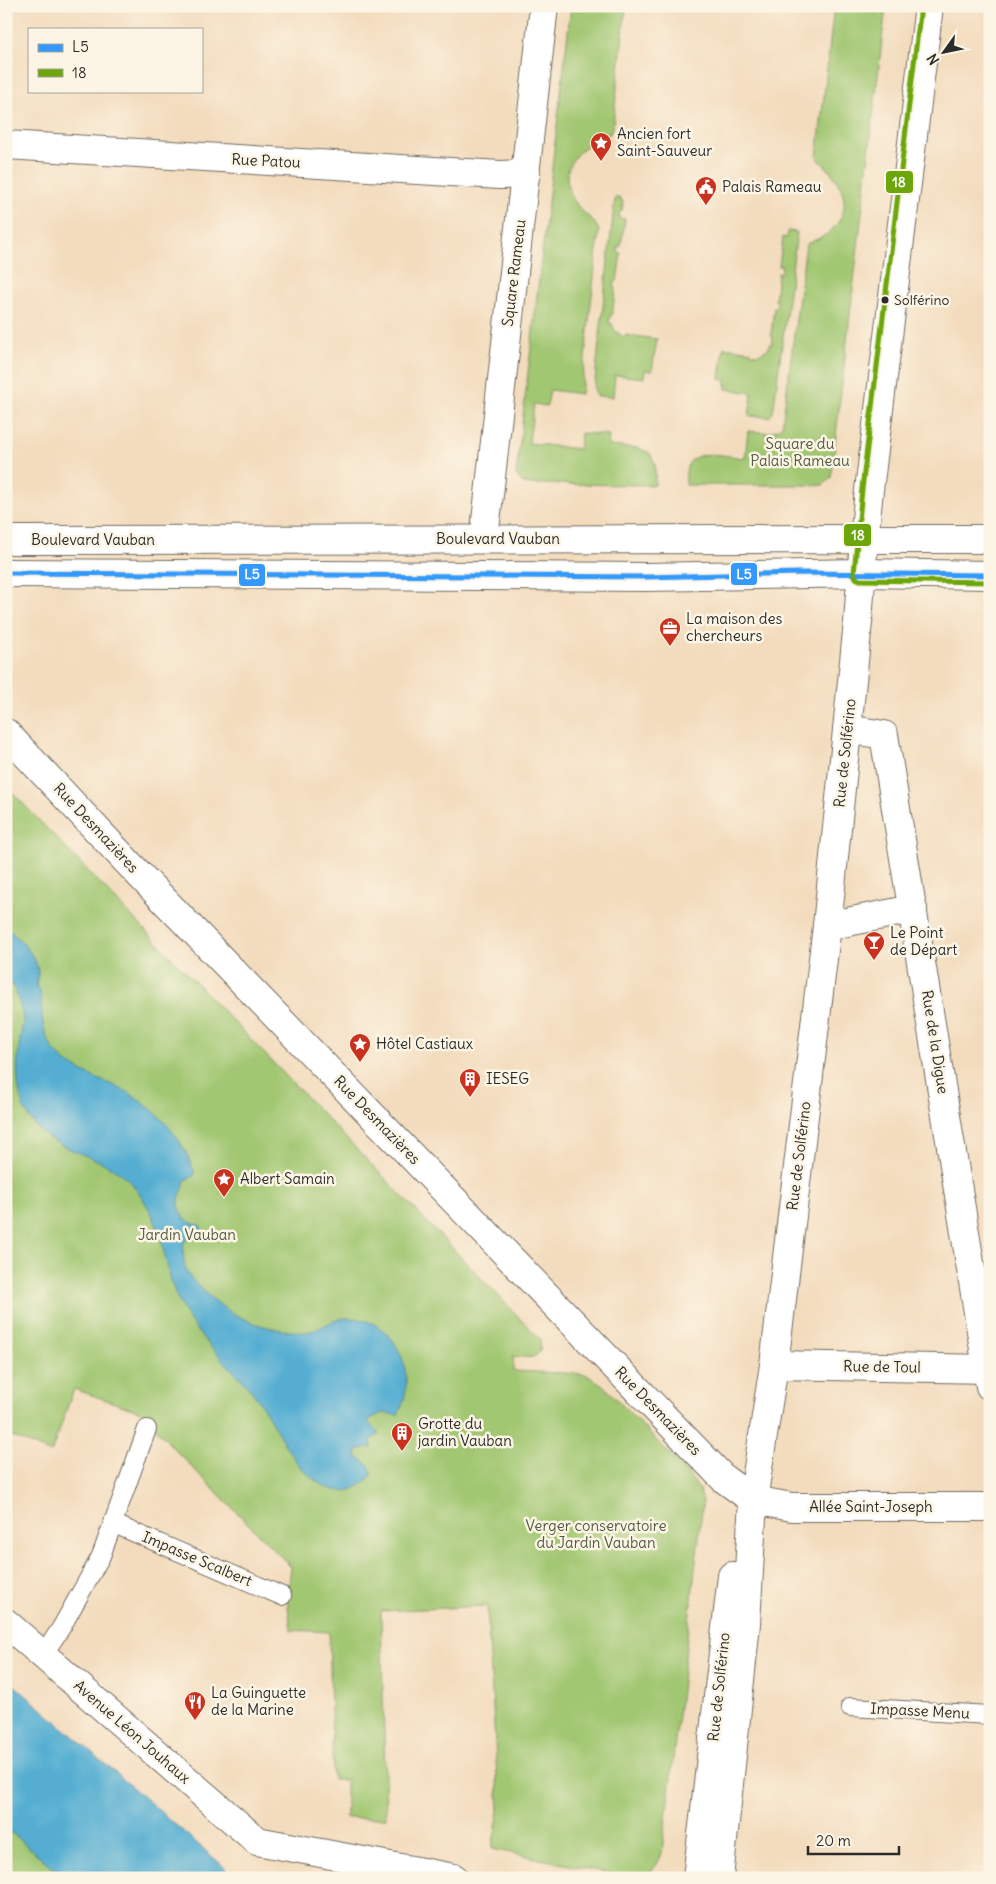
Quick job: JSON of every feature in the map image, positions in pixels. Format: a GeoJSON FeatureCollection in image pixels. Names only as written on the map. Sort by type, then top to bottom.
{"type":"FeatureCollection","features":[{"type":"Feature","properties":{"kind":"main road","name":"Square Rameau"},"geometry":{"type":"LineString","coordinates":[[484,539],[544,6]]}},
{"type":"Feature","properties":{"kind":"main road","name":"Rue de Solférino"},"geometry":{"type":"LineString","coordinates":[[719,1878],[746,1624],[754,1500],[774,1365],[827,926],[868,490],[929,6]]}},
{"type":"Feature","properties":{"kind":"main road","name":"Rue Patou"},"geometry":{"type":"LineString","coordinates":[[6,145],[500,175],[526,174]]}},
{"type":"Feature","properties":{"kind":"main road","name":"Boulevard Vauban"},"geometry":{"type":"LineString","coordinates":[[6,540],[990,539]]}},
{"type":"Feature","properties":{"kind":"main road"},"geometry":{"type":"LineString","coordinates":[[6,572],[646,577],[861,573],[990,575]]}},
{"type":"Feature","properties":{"kind":"main road","name":"Rue de la Digue"},"geometry":{"type":"LineString","coordinates":[[847,729],[884,734],[989,1375]]}},
{"type":"Feature","properties":{"kind":"main road","name":"Rue Desmazières"},"geometry":{"type":"LineString","coordinates":[[6,733],[139,874],[696,1451],[724,1479],[754,1500]]}},
{"type":"Feature","properties":{"kind":"main road"},"geometry":{"type":"LineString","coordinates":[[827,926],[913,909]]}},
{"type":"Feature","properties":{"kind":"main road","name":"Rue de Toul"},"geometry":{"type":"LineString","coordinates":[[774,1365],[989,1375]]}},
{"type":"Feature","properties":{"kind":"main road","name":"Rue de Solférino"},"geometry":{"type":"LineString","coordinates":[[697,1878],[731,1582],[754,1500]]}},
{"type":"Feature","properties":{"kind":"main road","name":"Allée Saint-Joseph"},"geometry":{"type":"LineString","coordinates":[[754,1500],[792,1506],[990,1507]]}},
{"type":"Feature","properties":{"kind":"main road","name":"Avenue Léon Jouhaux"},"geometry":{"type":"LineString","coordinates":[[6,1623],[257,1841],[454,1878]]}},
{"type":"Feature","properties":{"kind":"lane"},"geometry":{"type":"LineString","coordinates":[[43,1655],[61,1628],[101,1556],[147,1429]]}},
{"type":"Feature","properties":{"kind":"lane","name":"Impasse Scalbert"},"geometry":{"type":"LineString","coordinates":[[112,1523],[282,1596]]}},
{"type":"Feature","properties":{"kind":"lane","name":"Impasse Menu"},"geometry":{"type":"LineString","coordinates":[[850,1707],[990,1715]]}},
{"type":"Feature","properties":{"kind":"green space"},"geometry":{"type":"Polygon","coordinates":[[[571,6],[626,6],[613,124],[610,134],[598,139],[579,153],[572,161],[568,170],[567,181],[570,192],[577,205],[594,222],[599,231],[581,394],[550,390],[547,406],[534,404],[529,443],[579,449],[581,433],[609,435],[608,446],[638,448],[650,453],[655,464],[655,485],[524,484],[516,475],[571,6]]]}},
{"type":"Feature","properties":{"kind":"green space","name":"Square du Palais Rameau"},"geometry":{"type":"Polygon","coordinates":[[[834,6],[886,6],[831,478],[823,485],[686,485],[686,470],[692,459],[698,456],[714,454],[745,458],[748,431],[770,432],[782,426],[806,244],[827,234],[837,224],[844,204],[839,185],[817,158],[834,6]]]}},
{"type":"Feature","properties":{"kind":"green space"},"geometry":{"type":"Polygon","coordinates":[[[615,198],[621,198],[621,201],[623,201],[619,218],[625,219],[621,246],[618,246],[618,253],[621,253],[617,281],[615,281],[614,287],[616,288],[612,315],[610,316],[609,323],[612,324],[615,331],[621,336],[657,339],[652,371],[645,370],[644,378],[615,375],[613,397],[597,396],[594,389],[615,198]]]}},
{"type":"Feature","properties":{"kind":"green space"},"geometry":{"type":"Polygon","coordinates":[[[788,231],[797,232],[773,413],[769,417],[749,416],[752,393],[726,389],[726,380],[720,379],[724,347],[751,351],[751,353],[758,354],[768,349],[770,344],[772,344],[774,307],[777,307],[777,301],[775,300],[778,273],[781,273],[782,266],[779,266],[783,237],[787,238],[788,231]]]}},
{"type":"Feature","properties":{"kind":"green space","name":"Jardin Vauban"},"geometry":{"type":"Polygon","coordinates":[[[6,786],[540,1339],[537,1355],[530,1357],[513,1356],[514,1371],[585,1374],[603,1385],[684,1469],[699,1489],[703,1501],[662,1853],[656,1865],[649,1872],[640,1876],[627,1877],[492,1849],[499,1811],[487,1606],[381,1611],[386,1818],[346,1818],[346,1780],[333,1780],[329,1632],[291,1630],[287,1599],[291,1567],[176,1451],[141,1412],[74,1389],[51,1453],[6,1434],[6,786]]]}},
{"type":"Feature","properties":{"kind":"green space"},"geometry":{"type":"Polygon","coordinates":[[[6,1828],[65,1878],[6,1878],[6,1828]]]}},
{"type":"Feature","properties":{"kind":"water"},"geometry":{"type":"Polygon","coordinates":[[[6,927],[16,936],[35,960],[38,973],[36,985],[40,990],[44,1026],[51,1046],[64,1060],[74,1067],[132,1095],[143,1103],[171,1130],[185,1151],[195,1175],[184,1181],[179,1200],[180,1210],[187,1220],[200,1225],[202,1230],[201,1233],[184,1241],[184,1263],[191,1278],[207,1295],[228,1311],[265,1326],[304,1332],[312,1331],[338,1319],[349,1318],[366,1321],[380,1328],[392,1339],[400,1352],[405,1367],[406,1384],[404,1400],[398,1415],[382,1413],[368,1420],[379,1435],[371,1440],[372,1448],[365,1447],[356,1452],[356,1456],[369,1465],[372,1474],[362,1484],[351,1490],[340,1491],[328,1488],[318,1482],[299,1465],[253,1393],[204,1339],[186,1315],[171,1282],[161,1239],[154,1219],[144,1200],[132,1184],[105,1164],[61,1145],[47,1136],[35,1125],[25,1110],[18,1084],[19,1048],[23,1020],[17,996],[6,975],[6,927]]]}},
{"type":"Feature","properties":{"kind":"water"},"geometry":{"type":"Polygon","coordinates":[[[6,1678],[237,1878],[65,1878],[6,1828],[6,1678]]]}},
{"type":"Feature","properties":{"kind":"transit line","name":"18"},"geometry":{"type":"LineString","coordinates":[[921,6],[862,489],[854,574],[860,580],[990,582]]}},
{"type":"Feature","properties":{"kind":"transit line","name":"L5"},"geometry":{"type":"LineString","coordinates":[[6,573],[646,577],[799,573],[990,575]]}},
{"type":"Feature","properties":{"kind":"place","name":"Ancien fort Saint-Sauveur"},"geometry":{"type":"Point","coordinates":[601,162]}},
{"type":"Feature","properties":{"kind":"place","name":"Palais Rameau"},"geometry":{"type":"Point","coordinates":[706,206]}},
{"type":"Feature","properties":{"kind":"place","name":"Solférino"},"geometry":{"type":"Point","coordinates":[885,300]}},
{"type":"Feature","properties":{"kind":"place","name":"La maison des chercheurs"},"geometry":{"type":"Point","coordinates":[670,647]}},
{"type":"Feature","properties":{"kind":"place","name":"Le Point de Départ"},"geometry":{"type":"Point","coordinates":[874,961]}},
{"type":"Feature","properties":{"kind":"place","name":"Hôtel Castiaux"},"geometry":{"type":"Point","coordinates":[360,1063]}},
{"type":"Feature","properties":{"kind":"place","name":"IESEG"},"geometry":{"type":"Point","coordinates":[470,1098]}},
{"type":"Feature","properties":{"kind":"place","name":"Albert Samain"},"geometry":{"type":"Point","coordinates":[224,1198]}},
{"type":"Feature","properties":{"kind":"place","name":"Grotte du jardin Vauban"},"geometry":{"type":"Point","coordinates":[402,1452]}},
{"type":"Feature","properties":{"kind":"place","name":"La Guinguette de la Marine"},"geometry":{"type":"Point","coordinates":[195,1721]}},
{"type":"Feature","properties":{"kind":"park label","name":"Verger conservatoire du Jardin Vauban"},"geometry":{"type":"Point","coordinates":[596,1534]}}]}
